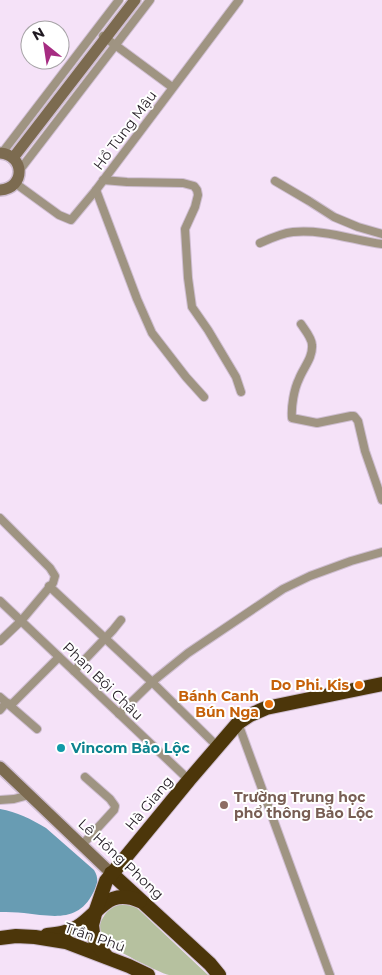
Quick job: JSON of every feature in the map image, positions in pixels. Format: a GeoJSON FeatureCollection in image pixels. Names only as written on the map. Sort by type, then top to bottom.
{"type":"FeatureCollection","features":[{"type":"Feature","properties":{"kind":"highway","name":"Hà Giang"},"geometry":{"type":"LineString","coordinates":[[107,957],[96,943],[92,925],[106,881],[238,723],[266,708],[382,684]]}},
{"type":"Feature","properties":{"kind":"highway","name":"Lê Hồng Phong"},"geometry":{"type":"LineString","coordinates":[[111,873],[210,964],[219,975]]}},
{"type":"Feature","properties":{"kind":"highway","name":"Hà Giang"},"geometry":{"type":"LineString","coordinates":[[35,937],[58,934],[75,928],[96,910],[113,899],[123,897],[141,902]]}},
{"type":"Feature","properties":{"kind":"highway","name":"Trần Phú"},"geometry":{"type":"LineString","coordinates":[[0,938],[16,936],[35,937],[66,942],[148,975]]}},
{"type":"Feature","properties":{"kind":"street"},"geometry":{"type":"LineString","coordinates":[[0,190],[8,188],[15,183],[19,175],[17,162],[7,154],[1,153],[119,0]]}},
{"type":"Feature","properties":{"kind":"street"},"geometry":{"type":"LineString","coordinates":[[13,158],[135,0]]}},
{"type":"Feature","properties":{"kind":"street"},"geometry":{"type":"LineString","coordinates":[[19,171],[150,0]]}},
{"type":"Feature","properties":{"kind":"street","name":"Hồ Tùng Mậu"},"geometry":{"type":"LineString","coordinates":[[15,183],[59,215],[71,220],[96,190],[239,0]]}},
{"type":"Feature","properties":{"kind":"street"},"geometry":{"type":"LineString","coordinates":[[95,31],[172,87]]}},
{"type":"Feature","properties":{"kind":"street"},"geometry":{"type":"LineString","coordinates":[[103,180],[183,183],[194,186],[197,190],[198,195],[195,207],[185,229],[192,307],[236,377],[241,392]]}},
{"type":"Feature","properties":{"kind":"street"},"geometry":{"type":"LineString","coordinates":[[275,181],[334,217],[382,234]]}},
{"type":"Feature","properties":{"kind":"street"},"geometry":{"type":"LineString","coordinates":[[96,190],[144,317],[159,342],[204,397]]}},
{"type":"Feature","properties":{"kind":"street"},"geometry":{"type":"LineString","coordinates":[[260,242],[293,232],[312,232],[382,244]]}},
{"type":"Feature","properties":{"kind":"street"},"geometry":{"type":"LineString","coordinates":[[301,324],[311,339],[312,346],[309,361],[299,379],[291,409],[292,418],[317,423],[351,416],[356,418],[382,500]]}},
{"type":"Feature","properties":{"kind":"street"},"geometry":{"type":"LineString","coordinates":[[0,518],[50,568],[55,576],[53,583],[0,641]]}},
{"type":"Feature","properties":{"kind":"street"},"geometry":{"type":"LineString","coordinates":[[119,714],[152,682],[188,653],[282,589],[310,576],[382,552]]}},
{"type":"Feature","properties":{"kind":"street"},"geometry":{"type":"LineString","coordinates":[[50,586],[218,747]]}},
{"type":"Feature","properties":{"kind":"street","name":"Phan Bội Châu"},"geometry":{"type":"LineString","coordinates":[[0,601],[189,780]]}},
{"type":"Feature","properties":{"kind":"street"},"geometry":{"type":"LineString","coordinates":[[74,672],[121,620]]}},
{"type":"Feature","properties":{"kind":"street"},"geometry":{"type":"LineString","coordinates":[[6,703],[12,704],[59,657]]}},
{"type":"Feature","properties":{"kind":"street"},"geometry":{"type":"LineString","coordinates":[[0,697],[37,729]]}},
{"type":"Feature","properties":{"kind":"street"},"geometry":{"type":"LineString","coordinates":[[0,710],[6,703]]}},
{"type":"Feature","properties":{"kind":"street"},"geometry":{"type":"LineString","coordinates":[[238,723],[330,975]]}},
{"type":"Feature","properties":{"kind":"street","name":"Lê Hồng Phong"},"geometry":{"type":"LineString","coordinates":[[0,767],[111,873]]}},
{"type":"Feature","properties":{"kind":"street"},"geometry":{"type":"LineString","coordinates":[[82,845],[114,810],[115,806],[110,799],[84,777]]}},
{"type":"Feature","properties":{"kind":"street"},"geometry":{"type":"LineString","coordinates":[[0,800],[29,795]]}},
{"type":"Feature","properties":{"kind":"green space"},"geometry":{"type":"Polygon","coordinates":[[[120,903],[133,905],[137,908],[208,975],[169,975],[134,959],[101,939],[98,930],[100,923],[109,909],[120,903]]]}},
{"type":"Feature","properties":{"kind":"water"},"geometry":{"type":"Polygon","coordinates":[[[0,809],[24,816],[46,828],[94,870],[97,879],[96,887],[87,903],[72,913],[54,916],[0,912],[0,809]]]}},
{"type":"Feature","properties":{"kind":"place","name":"Do Phi. Kis"},"geometry":{"type":"Point","coordinates":[359,685]}},
{"type":"Feature","properties":{"kind":"place","name":"Bánh Canh Bún Nga"},"geometry":{"type":"Point","coordinates":[269,704]}},
{"type":"Feature","properties":{"kind":"place","name":"Vincom Bảo Lộc"},"geometry":{"type":"Point","coordinates":[61,748]}},
{"type":"Feature","properties":{"kind":"place","name":"Trường Trung học phổ thông Bảo Lộc"},"geometry":{"type":"Point","coordinates":[224,805]}}]}
